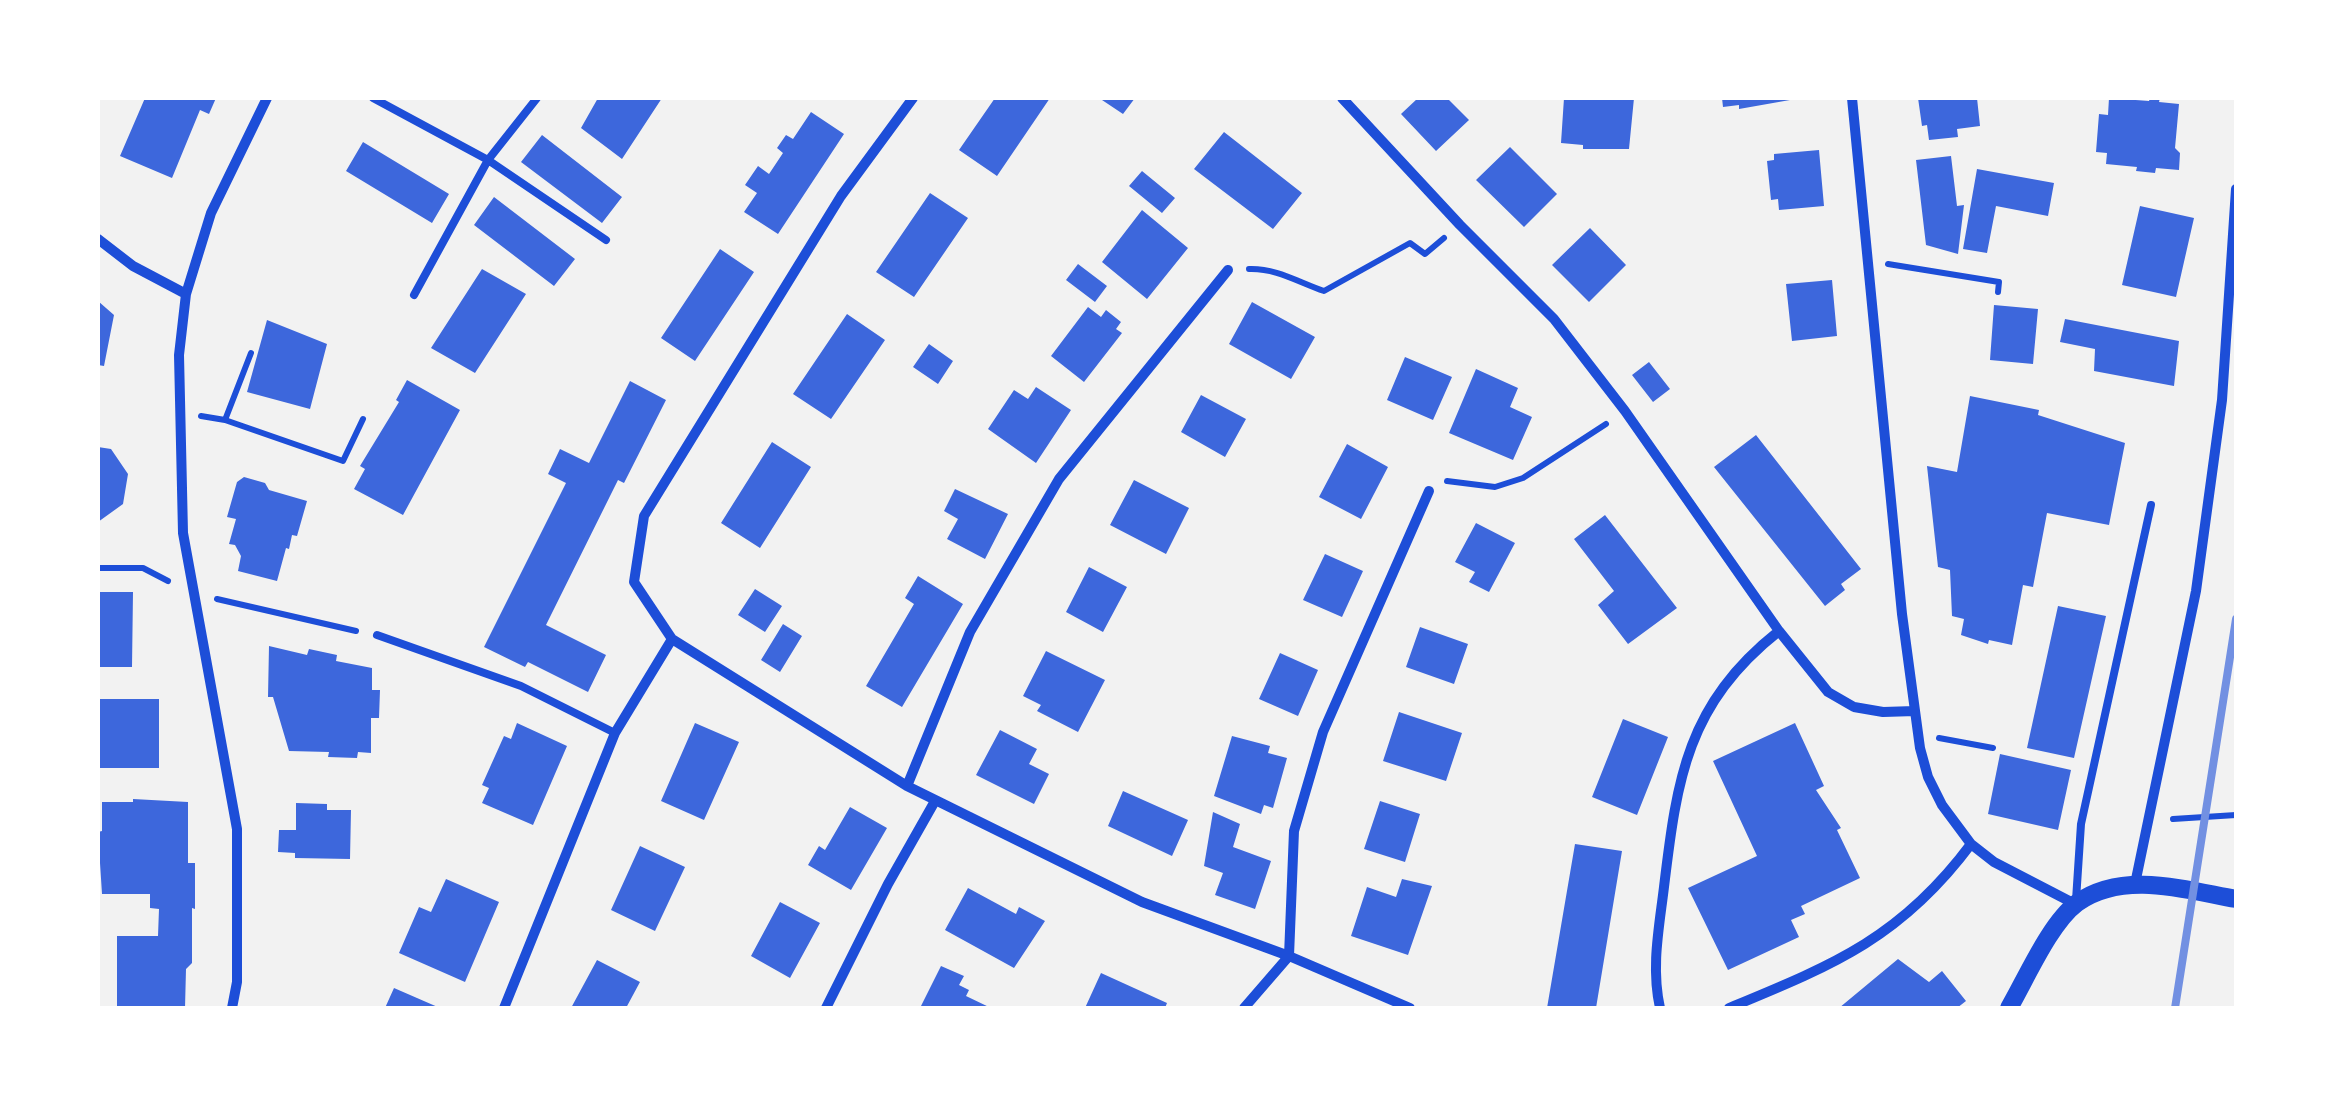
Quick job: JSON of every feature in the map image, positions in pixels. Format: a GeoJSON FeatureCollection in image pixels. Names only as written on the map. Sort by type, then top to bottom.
{"type":"FeatureCollection","features":[{"type":"Feature","properties":{"kind":"street"},"geometry":{"type":"LineString","coordinates":[[232,1008],[237,982],[237,829],[183,533],[179,355],[186,294],[211,213],[267,98]]}},
{"type":"Feature","properties":{"kind":"street"},"geometry":{"type":"LineString","coordinates":[[913,98],[842,196],[644,516],[634,582],[672,640],[907,786],[1142,902],[1290,956],[1410,1008]]}},
{"type":"Feature","properties":{"kind":"street"},"geometry":{"type":"LineString","coordinates":[[1342,98],[1554,319],[1624,411],[1778,631],[1828,692],[1854,707],[1915,712]]}},
{"type":"Feature","properties":{"kind":"street"},"geometry":{"type":"LineString","coordinates":[[1852,98],[1915,712],[1928,777],[1942,805],[1971,844],[1994,862],[2075,904]]}},
{"type":"Feature","properties":{"kind":"street"},"geometry":{"type":"LineString","coordinates":[[2135,884],[2196,592],[2222,400],[2236,189]]}},
{"type":"Feature","properties":{"kind":"street"},"geometry":{"type":"LineString","coordinates":[[98,239],[133,266],[186,294]]}},
{"type":"Feature","properties":{"kind":"street"},"geometry":{"type":"LineString","coordinates":[[907,786],[970,632],[1059,479],[1228,270]]}},
{"type":"Feature","properties":{"kind":"street"},"geometry":{"type":"LineString","coordinates":[[1244,1008],[1290,956],[1294,831],[1318,748],[1428,491]]}},
{"type":"Feature","properties":{"kind":"street"},"geometry":{"type":"LineString","coordinates":[[1660,1008],[1654,963],[1674,802],[1686,760],[1724,681],[1778,631]]}},
{"type":"Feature","properties":{"kind":"street"},"geometry":{"type":"LineString","coordinates":[[504,1008],[615,733],[672,640]]}},
{"type":"Feature","properties":{"kind":"street"},"geometry":{"type":"LineString","coordinates":[[826,1008],[935,801]]}},
{"type":"Feature","properties":{"kind":"street"},"geometry":{"type":"LineString","coordinates":[[1729,1008],[1846,956],[1883,934],[1944,880],[1971,844]]}},
{"type":"Feature","properties":{"kind":"street"},"geometry":{"type":"LineString","coordinates":[[2009,1008],[2053,932],[2075,904],[2135,884],[2236,898]]}},
{"type":"Feature","properties":{"kind":"lane"},"geometry":{"type":"LineString","coordinates":[[373,98],[488,160],[606,240]]}},
{"type":"Feature","properties":{"kind":"lane"},"geometry":{"type":"LineString","coordinates":[[414,295],[488,160],[537,98]]}},
{"type":"Feature","properties":{"kind":"lane"},"geometry":{"type":"LineString","coordinates":[[2075,904],[2081,824],[2150,505]]}},
{"type":"Feature","properties":{"kind":"lane"},"geometry":{"type":"LineString","coordinates":[[377,635],[520,686],[615,733]]}},
{"type":"Feature","properties":{"kind":"path"},"geometry":{"type":"LineString","coordinates":[[1228,270],[1272,268],[1290,280],[1324,290],[1410,243],[1425,254]]}},
{"type":"Feature","properties":{"kind":"path"},"geometry":{"type":"LineString","coordinates":[[1867,260],[1999,282],[1998,292]]}},
{"type":"Feature","properties":{"kind":"path"},"geometry":{"type":"LineString","coordinates":[[225,420],[251,353]]}},
{"type":"Feature","properties":{"kind":"path"},"geometry":{"type":"LineString","coordinates":[[180,412],[225,420],[343,461],[363,418]]}},
{"type":"Feature","properties":{"kind":"path"},"geometry":{"type":"LineString","coordinates":[[1428,491],[1440,482],[1495,487],[1523,478],[1608,422]]}},
{"type":"Feature","properties":{"kind":"path"},"geometry":{"type":"LineString","coordinates":[[98,568],[143,568],[196,594],[377,635]]}},
{"type":"Feature","properties":{"kind":"path"},"geometry":{"type":"LineString","coordinates":[[1918,734],[1993,748]]}},
{"type":"Feature","properties":{"kind":"path"},"geometry":{"type":"LineString","coordinates":[[2151,816],[2236,815]]}},
{"type":"Feature","properties":{"kind":"building"},"geometry":{"type":"Polygon","coordinates":[[[145,98],[216,98],[209,114],[200,110],[172,178],[120,156],[145,98]]]}},
{"type":"Feature","properties":{"kind":"building"},"geometry":{"type":"Polygon","coordinates":[[[598,98],[662,98],[622,159],[581,128],[598,98]]]}},
{"type":"Feature","properties":{"kind":"building"},"geometry":{"type":"Polygon","coordinates":[[[995,98],[1050,98],[997,176],[959,150],[995,98]]]}},
{"type":"Feature","properties":{"kind":"building"},"geometry":{"type":"Polygon","coordinates":[[[1099,98],[1135,98],[1123,114],[1099,98]]]}},
{"type":"Feature","properties":{"kind":"building"},"geometry":{"type":"Polygon","coordinates":[[[1418,98],[1447,98],[1469,120],[1436,151],[1401,114],[1418,98]]]}},
{"type":"Feature","properties":{"kind":"building"},"geometry":{"type":"Polygon","coordinates":[[[1564,98],[1634,98],[1629,149],[1583,149],[1583,145],[1561,143],[1564,98]]]}},
{"type":"Feature","properties":{"kind":"building"},"geometry":{"type":"Polygon","coordinates":[[[1722,98],[1790,100],[1739,109],[1739,105],[1723,107],[1722,98]]]}},
{"type":"Feature","properties":{"kind":"building"},"geometry":{"type":"Polygon","coordinates":[[[1918,98],[1977,98],[1980,126],[1957,129],[1958,137],[1929,140],[1927,125],[1922,126],[1918,98]]]}},
{"type":"Feature","properties":{"kind":"building"},"geometry":{"type":"Polygon","coordinates":[[[2109,98],[2160,98],[2159,102],[2179,104],[2175,148],[2180,153],[2179,170],[2156,168],[2155,173],[2106,164],[2107,153],[2096,152],[2099,114],[2108,115],[2109,98]]]}},
{"type":"Feature","properties":{"kind":"building"},"geometry":{"type":"Polygon","coordinates":[[[811,112],[844,134],[778,234],[744,212],[757,193],[745,185],[758,166],[769,174],[783,153],[777,148],[786,135],[793,139],[811,112]]]}},
{"type":"Feature","properties":{"kind":"building"},"geometry":{"type":"Polygon","coordinates":[[[1224,132],[1302,193],[1273,229],[1194,169],[1224,132]]]}},
{"type":"Feature","properties":{"kind":"building"},"geometry":{"type":"Polygon","coordinates":[[[542,135],[622,197],[602,223],[521,162],[542,135]]]}},
{"type":"Feature","properties":{"kind":"building"},"geometry":{"type":"Polygon","coordinates":[[[363,142],[449,194],[432,223],[346,171],[363,142]]]}},
{"type":"Feature","properties":{"kind":"building"},"geometry":{"type":"Polygon","coordinates":[[[1510,147],[1557,194],[1524,227],[1476,180],[1510,147]]]}},
{"type":"Feature","properties":{"kind":"building"},"geometry":{"type":"Polygon","coordinates":[[[1819,150],[1824,206],[1779,210],[1778,199],[1771,200],[1767,161],[1774,160],[1774,154],[1819,150]]]}},
{"type":"Feature","properties":{"kind":"building"},"geometry":{"type":"Polygon","coordinates":[[[1951,156],[1957,206],[1964,205],[1958,254],[1926,245],[1916,160],[1951,156]]]}},
{"type":"Feature","properties":{"kind":"building"},"geometry":{"type":"Polygon","coordinates":[[[1977,169],[2054,183],[2048,216],[1996,206],[1987,253],[1963,249],[1977,169]]]}},
{"type":"Feature","properties":{"kind":"building"},"geometry":{"type":"Polygon","coordinates":[[[1142,171],[1175,198],[1162,213],[1129,186],[1142,171]]]}},
{"type":"Feature","properties":{"kind":"building"},"geometry":{"type":"Polygon","coordinates":[[[930,193],[968,218],[914,297],[876,272],[930,193]]]}},
{"type":"Feature","properties":{"kind":"building"},"geometry":{"type":"Polygon","coordinates":[[[494,197],[575,259],[554,286],[474,225],[494,197]]]}},
{"type":"Feature","properties":{"kind":"building"},"geometry":{"type":"Polygon","coordinates":[[[2140,206],[2194,218],[2176,297],[2122,285],[2140,206]]]}},
{"type":"Feature","properties":{"kind":"building"},"geometry":{"type":"Polygon","coordinates":[[[1142,210],[1188,248],[1147,299],[1102,262],[1142,210]]]}},
{"type":"Feature","properties":{"kind":"building"},"geometry":{"type":"Polygon","coordinates":[[[1590,228],[1626,265],[1589,302],[1552,265],[1590,228]]]}},
{"type":"Feature","properties":{"kind":"building"},"geometry":{"type":"Polygon","coordinates":[[[720,249],[754,272],[695,361],[661,338],[720,249]]]}},
{"type":"Feature","properties":{"kind":"building"},"geometry":{"type":"Polygon","coordinates":[[[1078,264],[1107,286],[1095,302],[1066,280],[1078,264]]]}},
{"type":"Feature","properties":{"kind":"building"},"geometry":{"type":"Polygon","coordinates":[[[482,269],[526,294],[475,373],[431,348],[482,269]]]}},
{"type":"Feature","properties":{"kind":"building"},"geometry":{"type":"Polygon","coordinates":[[[1832,280],[1837,336],[1792,341],[1786,284],[1832,280]]]}},
{"type":"Feature","properties":{"kind":"building"},"geometry":{"type":"Polygon","coordinates":[[[98,301],[114,315],[104,366],[98,365],[98,301]]]}},
{"type":"Feature","properties":{"kind":"building"},"geometry":{"type":"Polygon","coordinates":[[[1252,302],[1315,337],[1291,379],[1229,344],[1252,302]]]}},
{"type":"Feature","properties":{"kind":"building"},"geometry":{"type":"Polygon","coordinates":[[[1994,305],[2038,309],[2033,364],[1990,360],[1994,305]]]}},
{"type":"Feature","properties":{"kind":"building"},"geometry":{"type":"Polygon","coordinates":[[[1088,307],[1101,317],[1106,310],[1121,322],[1116,329],[1122,333],[1084,382],[1051,356],[1088,307]]]}},
{"type":"Feature","properties":{"kind":"building"},"geometry":{"type":"Polygon","coordinates":[[[847,314],[885,340],[831,419],[793,394],[847,314]]]}},
{"type":"Feature","properties":{"kind":"building"},"geometry":{"type":"Polygon","coordinates":[[[2065,319],[2179,341],[2174,386],[2094,371],[2095,349],[2060,342],[2065,319]]]}},
{"type":"Feature","properties":{"kind":"building"},"geometry":{"type":"Polygon","coordinates":[[[267,320],[327,344],[310,409],[247,392],[267,320]]]}},
{"type":"Feature","properties":{"kind":"building"},"geometry":{"type":"Polygon","coordinates":[[[929,344],[953,361],[938,384],[913,367],[929,344]]]}},
{"type":"Feature","properties":{"kind":"building"},"geometry":{"type":"Polygon","coordinates":[[[1405,357],[1452,377],[1433,420],[1387,400],[1405,357]]]}},
{"type":"Feature","properties":{"kind":"building"},"geometry":{"type":"Polygon","coordinates":[[[1649,362],[1670,389],[1653,402],[1632,375],[1649,362]]]}},
{"type":"Feature","properties":{"kind":"building"},"geometry":{"type":"Polygon","coordinates":[[[1476,369],[1518,388],[1510,407],[1532,417],[1513,460],[1449,433],[1476,369]]]}},
{"type":"Feature","properties":{"kind":"building"},"geometry":{"type":"Polygon","coordinates":[[[407,380],[460,410],[403,515],[354,489],[365,469],[360,466],[399,402],[396,400],[407,380]]]}},
{"type":"Feature","properties":{"kind":"building"},"geometry":{"type":"Polygon","coordinates":[[[630,381],[666,400],[624,483],[618,480],[546,625],[606,655],[588,692],[528,662],[525,667],[484,647],[566,483],[548,474],[560,449],[589,463],[630,381]]]}},
{"type":"Feature","properties":{"kind":"building"},"geometry":{"type":"Polygon","coordinates":[[[1036,387],[1071,410],[1036,463],[988,429],[1014,390],[1028,399],[1036,387]]]}},
{"type":"Feature","properties":{"kind":"building"},"geometry":{"type":"Polygon","coordinates":[[[1201,395],[1246,419],[1225,457],[1181,432],[1201,395]]]}},
{"type":"Feature","properties":{"kind":"building"},"geometry":{"type":"Polygon","coordinates":[[[1970,396],[2039,410],[2038,415],[2125,443],[2109,525],[2047,513],[2033,587],[2023,585],[2012,645],[1989,640],[1988,644],[1961,635],[1964,619],[1952,616],[1950,570],[1938,567],[1927,466],[1957,472],[1970,396]]]}},
{"type":"Feature","properties":{"kind":"building"},"geometry":{"type":"Polygon","coordinates":[[[1756,435],[1861,569],[1841,584],[1845,590],[1825,606],[1714,467],[1756,435]]]}},
{"type":"Feature","properties":{"kind":"building"},"geometry":{"type":"Polygon","coordinates":[[[772,442],[811,467],[760,548],[721,523],[772,442]]]}},
{"type":"Feature","properties":{"kind":"building"},"geometry":{"type":"Polygon","coordinates":[[[1347,444],[1388,467],[1361,519],[1319,497],[1347,444]]]}},
{"type":"Feature","properties":{"kind":"building"},"geometry":{"type":"Polygon","coordinates":[[[98,447],[111,449],[128,474],[123,504],[98,522],[98,447]]]}},
{"type":"Feature","properties":{"kind":"building"},"geometry":{"type":"Polygon","coordinates":[[[244,477],[265,483],[269,490],[307,501],[297,536],[292,535],[289,549],[286,548],[277,581],[238,571],[241,556],[235,545],[229,544],[236,519],[227,517],[237,482],[244,477]]]}},
{"type":"Feature","properties":{"kind":"building"},"geometry":{"type":"Polygon","coordinates":[[[1134,480],[1189,508],[1166,554],[1110,525],[1134,480]]]}},
{"type":"Feature","properties":{"kind":"building"},"geometry":{"type":"Polygon","coordinates":[[[955,489],[1008,514],[985,559],[947,539],[958,519],[944,511],[955,489]]]}},
{"type":"Feature","properties":{"kind":"building"},"geometry":{"type":"Polygon","coordinates":[[[1605,515],[1677,608],[1628,644],[1598,605],[1614,591],[1574,539],[1605,515]]]}},
{"type":"Feature","properties":{"kind":"building"},"geometry":{"type":"Polygon","coordinates":[[[1476,523],[1515,543],[1489,592],[1469,582],[1475,572],[1455,562],[1476,523]]]}},
{"type":"Feature","properties":{"kind":"building"},"geometry":{"type":"Polygon","coordinates":[[[1325,554],[1363,571],[1342,617],[1303,600],[1325,554]]]}},
{"type":"Feature","properties":{"kind":"building"},"geometry":{"type":"Polygon","coordinates":[[[1089,567],[1127,587],[1103,632],[1066,612],[1089,567]]]}},
{"type":"Feature","properties":{"kind":"building"},"geometry":{"type":"Polygon","coordinates":[[[918,576],[963,604],[902,707],[866,686],[914,604],[905,598],[918,576]]]}},
{"type":"Feature","properties":{"kind":"building"},"geometry":{"type":"Polygon","coordinates":[[[755,589],[782,606],[765,632],[738,615],[755,589]]]}},
{"type":"Feature","properties":{"kind":"building"},"geometry":{"type":"Polygon","coordinates":[[[98,592],[133,592],[132,667],[98,667],[98,592]]]}},
{"type":"Feature","properties":{"kind":"building"},"geometry":{"type":"Polygon","coordinates":[[[2058,606],[2106,616],[2074,758],[2027,748],[2058,606]]]}},
{"type":"Feature","properties":{"kind":"building"},"geometry":{"type":"Polygon","coordinates":[[[783,624],[802,636],[780,672],[761,660],[783,624]]]}},
{"type":"Feature","properties":{"kind":"building"},"geometry":{"type":"Polygon","coordinates":[[[1420,627],[1468,644],[1454,684],[1406,667],[1420,627]]]}},
{"type":"Feature","properties":{"kind":"building"},"geometry":{"type":"Polygon","coordinates":[[[269,646],[307,655],[309,649],[337,655],[336,661],[372,668],[372,690],[380,690],[379,718],[371,718],[371,753],[358,752],[357,758],[328,757],[329,752],[289,751],[273,697],[268,697],[269,646]]]}},
{"type":"Feature","properties":{"kind":"building"},"geometry":{"type":"Polygon","coordinates":[[[1046,651],[1105,680],[1078,732],[1037,711],[1041,705],[1023,696],[1046,651]]]}},
{"type":"Feature","properties":{"kind":"building"},"geometry":{"type":"Polygon","coordinates":[[[1280,653],[1318,670],[1298,716],[1259,699],[1280,653]]]}},
{"type":"Feature","properties":{"kind":"building"},"geometry":{"type":"Polygon","coordinates":[[[98,699],[159,699],[159,768],[98,768],[98,699]]]}},
{"type":"Feature","properties":{"kind":"building"},"geometry":{"type":"Polygon","coordinates":[[[1399,712],[1462,733],[1446,781],[1383,761],[1399,712]]]}},
{"type":"Feature","properties":{"kind":"building"},"geometry":{"type":"Polygon","coordinates":[[[1623,719],[1668,737],[1637,815],[1592,797],[1623,719]]]}},
{"type":"Feature","properties":{"kind":"building"},"geometry":{"type":"Polygon","coordinates":[[[517,723],[567,746],[533,825],[482,803],[489,788],[482,785],[504,736],[511,739],[517,723]]]}},
{"type":"Feature","properties":{"kind":"building"},"geometry":{"type":"Polygon","coordinates":[[[695,723],[739,742],[704,820],[661,801],[695,723]]]}},
{"type":"Feature","properties":{"kind":"building"},"geometry":{"type":"Polygon","coordinates":[[[1795,723],[1824,786],[1816,790],[1841,828],[1837,830],[1860,878],[1801,906],[1805,914],[1791,920],[1799,937],[1728,970],[1688,888],[1757,856],[1713,761],[1795,723]]]}},
{"type":"Feature","properties":{"kind":"building"},"geometry":{"type":"Polygon","coordinates":[[[1000,730],[1037,749],[1029,764],[1049,774],[1034,804],[976,775],[1000,730]]]}},
{"type":"Feature","properties":{"kind":"building"},"geometry":{"type":"Polygon","coordinates":[[[1232,736],[1270,746],[1268,753],[1287,758],[1273,808],[1264,805],[1261,814],[1214,796],[1232,736]]]}},
{"type":"Feature","properties":{"kind":"building"},"geometry":{"type":"Polygon","coordinates":[[[2000,754],[2071,770],[2058,830],[1988,814],[2000,754]]]}},
{"type":"Feature","properties":{"kind":"building"},"geometry":{"type":"Polygon","coordinates":[[[1123,791],[1188,820],[1172,856],[1108,826],[1123,791]]]}},
{"type":"Feature","properties":{"kind":"building"},"geometry":{"type":"Polygon","coordinates":[[[1380,801],[1420,814],[1405,862],[1364,849],[1380,801]]]}},
{"type":"Feature","properties":{"kind":"building"},"geometry":{"type":"Polygon","coordinates":[[[102,802],[188,802],[188,863],[195,863],[195,909],[192,908],[192,963],[186,969],[185,1008],[117,1008],[117,936],[158,936],[159,909],[150,908],[150,894],[102,894],[98,832],[102,831],[102,802]]]}},
{"type":"Feature","properties":{"kind":"building"},"geometry":{"type":"Polygon","coordinates":[[[296,803],[327,804],[327,810],[351,810],[350,859],[295,858],[295,853],[278,852],[279,830],[296,830],[296,803]]]}},
{"type":"Feature","properties":{"kind":"building"},"geometry":{"type":"Polygon","coordinates":[[[850,807],[887,828],[851,890],[808,865],[819,846],[825,850],[850,807]]]}},
{"type":"Feature","properties":{"kind":"building"},"geometry":{"type":"Polygon","coordinates":[[[1213,812],[1240,824],[1233,847],[1271,861],[1255,909],[1215,895],[1223,873],[1204,866],[1213,812]]]}},
{"type":"Feature","properties":{"kind":"building"},"geometry":{"type":"Polygon","coordinates":[[[1575,844],[1622,851],[1596,1008],[1547,1008],[1575,844]]]}},
{"type":"Feature","properties":{"kind":"building"},"geometry":{"type":"Polygon","coordinates":[[[640,846],[685,867],[655,931],[611,910],[640,846]]]}},
{"type":"Feature","properties":{"kind":"building"},"geometry":{"type":"Polygon","coordinates":[[[446,879],[499,902],[465,982],[399,953],[419,907],[431,912],[446,879]]]}},
{"type":"Feature","properties":{"kind":"building"},"geometry":{"type":"Polygon","coordinates":[[[1402,879],[1432,886],[1408,955],[1351,936],[1367,887],[1396,897],[1402,879]]]}},
{"type":"Feature","properties":{"kind":"building"},"geometry":{"type":"Polygon","coordinates":[[[968,888],[1016,914],[1019,907],[1045,921],[1014,968],[945,930],[968,888]]]}},
{"type":"Feature","properties":{"kind":"building"},"geometry":{"type":"Polygon","coordinates":[[[780,902],[820,923],[790,978],[751,956],[780,902]]]}},
{"type":"Feature","properties":{"kind":"building"},"geometry":{"type":"Polygon","coordinates":[[[1898,959],[1929,982],[1942,971],[1966,1001],[1957,1008],[1839,1008],[1898,959]]]}},
{"type":"Feature","properties":{"kind":"building"},"geometry":{"type":"Polygon","coordinates":[[[597,960],[640,982],[626,1008],[571,1008],[597,960]]]}},
{"type":"Feature","properties":{"kind":"building"},"geometry":{"type":"Polygon","coordinates":[[[941,966],[964,976],[959,985],[969,990],[966,996],[991,1008],[920,1008],[941,966]]]}},
{"type":"Feature","properties":{"kind":"building"},"geometry":{"type":"Polygon","coordinates":[[[1101,973],[1167,1003],[1165,1008],[1085,1008],[1101,973]]]}},
{"type":"Feature","properties":{"kind":"building"},"geometry":{"type":"Polygon","coordinates":[[[394,988],[440,1008],[385,1008],[394,988]]]}},
{"type":"Feature","properties":{"kind":"railway"},"geometry":{"type":"LineString","coordinates":[[2175,1008],[2236,619]]}}]}
